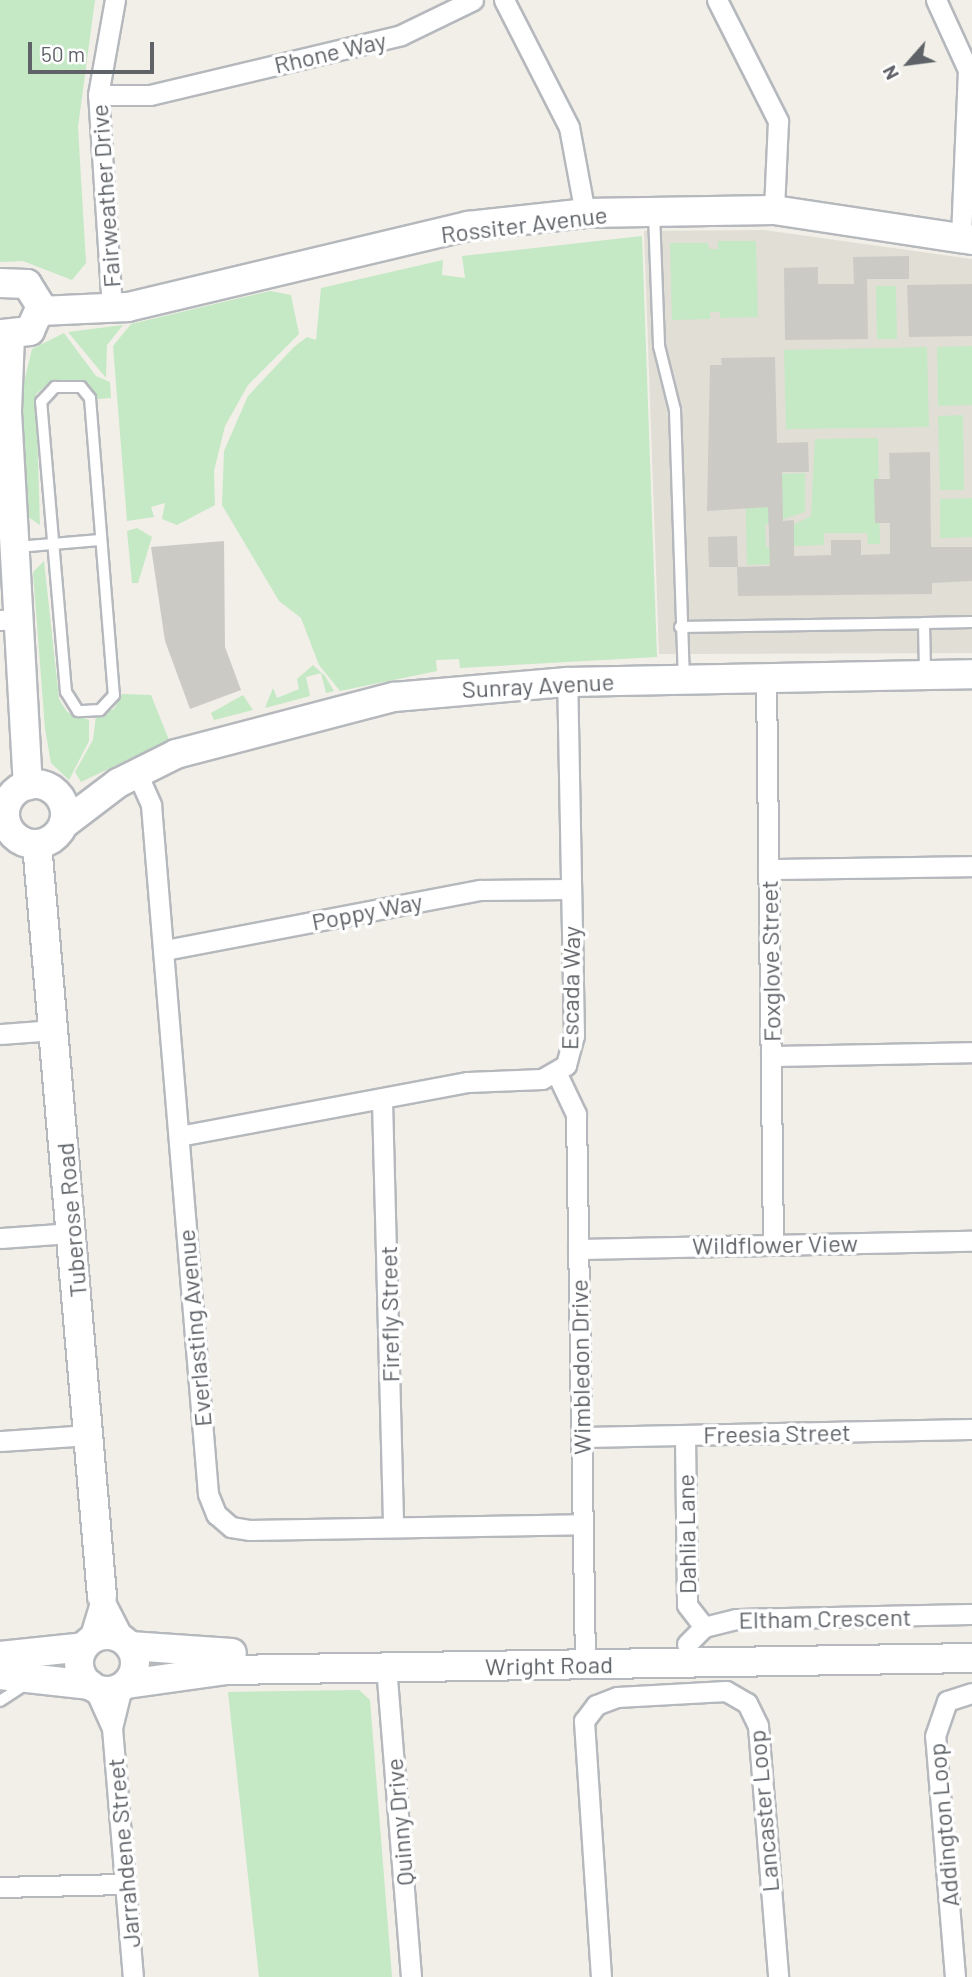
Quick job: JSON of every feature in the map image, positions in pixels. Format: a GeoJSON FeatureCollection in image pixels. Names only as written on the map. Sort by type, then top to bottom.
{"type":"FeatureCollection","features":[{"type":"Feature","properties":{"kind":"street","name":"Fairweather Drive"},"geometry":{"type":"LineString","coordinates":[[112,309],[98,96],[115,0]]}},
{"type":"Feature","properties":{"kind":"street","name":"Rhone Way"},"geometry":{"type":"LineString","coordinates":[[98,96],[150,94],[401,35],[473,0]]}},
{"type":"Feature","properties":{"kind":"street"},"geometry":{"type":"LineString","coordinates":[[503,0],[569,127],[585,214]]}},
{"type":"Feature","properties":{"kind":"street"},"geometry":{"type":"LineString","coordinates":[[717,0],[778,121],[774,210]]}},
{"type":"Feature","properties":{"kind":"street"},"geometry":{"type":"LineString","coordinates":[[936,0],[968,69],[966,239]]}},
{"type":"Feature","properties":{"kind":"street","name":"Rossiter Avenue"},"geometry":{"type":"LineString","coordinates":[[40,312],[112,309],[468,226],[585,214],[774,210],[966,239]]}},
{"type":"Feature","properties":{"kind":"street"},"geometry":{"type":"LineString","coordinates":[[0,283],[27,284],[40,312],[30,331],[5,335],[16,547],[10,620],[28,785],[4,818],[37,844],[54,838],[64,824],[59,795],[28,785]]}},
{"type":"Feature","properties":{"kind":"street","name":"Sunray Avenue"},"geometry":{"type":"LineString","coordinates":[[59,795],[128,778],[214,740],[394,697],[567,682],[972,674]]}},
{"type":"Feature","properties":{"kind":"street","name":"Foxglove Street"},"geometry":{"type":"LineString","coordinates":[[766,679],[773,1243]]}},
{"type":"Feature","properties":{"kind":"street","name":"Escada Way"},"geometry":{"type":"LineString","coordinates":[[179,1136],[382,1101],[468,1082],[557,1074],[573,1046],[567,682]]}},
{"type":"Feature","properties":{"kind":"street","name":"Sunray Avenue"},"geometry":{"type":"LineString","coordinates":[[64,824],[128,778]]}},
{"type":"Feature","properties":{"kind":"street","name":"Everlasting Avenue"},"geometry":{"type":"LineString","coordinates":[[128,778],[151,805],[212,1508],[237,1529],[582,1524]]}},
{"type":"Feature","properties":{"kind":"street","name":"Tuberose Road"},"geometry":{"type":"LineString","coordinates":[[37,844],[102,1597],[127,1644]]}},
{"type":"Feature","properties":{"kind":"street"},"geometry":{"type":"LineString","coordinates":[[768,869],[972,866]]}},
{"type":"Feature","properties":{"kind":"street","name":"Poppy Way"},"geometry":{"type":"LineString","coordinates":[[164,950],[480,890],[571,889]]}},
{"type":"Feature","properties":{"kind":"street"},"geometry":{"type":"LineString","coordinates":[[0,1034],[55,1030]]}},
{"type":"Feature","properties":{"kind":"street"},"geometry":{"type":"LineString","coordinates":[[771,1056],[972,1052]]}},
{"type":"Feature","properties":{"kind":"street","name":"Wimbledon Drive"},"geometry":{"type":"LineString","coordinates":[[557,1074],[576,1114],[584,1656]]}},
{"type":"Feature","properties":{"kind":"street","name":"Firefly Street"},"geometry":{"type":"LineString","coordinates":[[382,1101],[393,1527]]}},
{"type":"Feature","properties":{"kind":"street"},"geometry":{"type":"LineString","coordinates":[[0,1238],[71,1233]]}},
{"type":"Feature","properties":{"kind":"street","name":"Wildflower View"},"geometry":{"type":"LineString","coordinates":[[578,1249],[972,1241]]}},
{"type":"Feature","properties":{"kind":"street","name":"Freesia Street"},"geometry":{"type":"LineString","coordinates":[[582,1437],[972,1430]]}},
{"type":"Feature","properties":{"kind":"street"},"geometry":{"type":"LineString","coordinates":[[0,1441],[87,1435]]}},
{"type":"Feature","properties":{"kind":"street","name":"Dahlia Lane"},"geometry":{"type":"LineString","coordinates":[[685,1435],[687,1605],[696,1636]]}},
{"type":"Feature","properties":{"kind":"street","name":"Tuberose Road"},"geometry":{"type":"LineString","coordinates":[[86,1644],[102,1597]]}},
{"type":"Feature","properties":{"kind":"street","name":"Eltham Crescent"},"geometry":{"type":"LineString","coordinates":[[696,1636],[736,1619],[972,1614]]}},
{"type":"Feature","properties":{"kind":"street"},"geometry":{"type":"LineString","coordinates":[[106,1635],[127,1644],[135,1670],[124,1686],[92,1686],[11,1660],[86,1644],[106,1635]]}},
{"type":"Feature","properties":{"kind":"street","name":"Wright Road"},"geometry":{"type":"LineString","coordinates":[[124,1686],[192,1672],[584,1656],[696,1636],[972,1640]]}},
{"type":"Feature","properties":{"kind":"street"},"geometry":{"type":"LineString","coordinates":[[86,1644],[79,1663],[92,1686]]}},
{"type":"Feature","properties":{"kind":"street","name":"Wright Road"},"geometry":{"type":"LineString","coordinates":[[127,1644],[220,1653],[972,1658]]}},
{"type":"Feature","properties":{"kind":"street","name":"Quinny Drive"},"geometry":{"type":"LineString","coordinates":[[386,1666],[411,1977]]}},
{"type":"Feature","properties":{"kind":"street","name":"Jarrahdene Street"},"geometry":{"type":"LineString","coordinates":[[92,1686],[112,1728],[133,1977]]}},
{"type":"Feature","properties":{"kind":"street","name":"Jarrahdene Street"},"geometry":{"type":"LineString","coordinates":[[112,1728],[124,1686]]}},
{"type":"Feature","properties":{"kind":"street","name":"Lancaster Loop"},"geometry":{"type":"LineString","coordinates":[[601,1977],[584,1721],[596,1705],[617,1697],[726,1691],[747,1703],[758,1726],[778,1977]]}},
{"type":"Feature","properties":{"kind":"street","name":"Addington Loop"},"geometry":{"type":"LineString","coordinates":[[956,1977],[935,1736],[947,1701],[972,1693]]}},
{"type":"Feature","properties":{"kind":"street"},"geometry":{"type":"LineString","coordinates":[[0,1887],[125,1884]]}},
{"type":"Feature","properties":{"kind":"lane"},"geometry":{"type":"LineString","coordinates":[[654,211],[659,346],[675,410],[680,627],[684,679]]}},
{"type":"Feature","properties":{"kind":"lane"},"geometry":{"type":"LineString","coordinates":[[74,385],[90,398],[100,540],[114,695],[106,708],[91,711],[72,706],[66,692],[41,402],[55,387],[74,385]]}},
{"type":"Feature","properties":{"kind":"lane"},"geometry":{"type":"LineString","coordinates":[[16,547],[100,540]]}},
{"type":"Feature","properties":{"kind":"lane"},"geometry":{"type":"LineString","coordinates":[[680,627],[972,622]]}},
{"type":"Feature","properties":{"kind":"lane"},"geometry":{"type":"LineString","coordinates":[[924,623],[925,676]]}},
{"type":"Feature","properties":{"kind":"lane"},"geometry":{"type":"LineString","coordinates":[[0,1700],[11,1660]]}},
{"type":"Feature","properties":{"kind":"shaded area"},"geometry":{"type":"Polygon","coordinates":[[[764,230],[972,259],[972,653],[659,654],[644,231],[764,230]]]}},
{"type":"Feature","properties":{"kind":"green space"},"geometry":{"type":"Polygon","coordinates":[[[0,0],[95,0],[78,127],[86,263],[72,280],[23,261],[0,262],[0,0]]]}},
{"type":"Feature","properties":{"kind":"green space"},"geometry":{"type":"Polygon","coordinates":[[[642,236],[657,657],[460,668],[459,659],[436,660],[437,671],[340,691],[319,665],[301,618],[279,601],[222,505],[224,451],[248,396],[294,347],[307,337],[316,340],[321,288],[443,260],[442,275],[465,278],[462,256],[642,236]]]}},
{"type":"Feature","properties":{"kind":"green space"},"geometry":{"type":"Polygon","coordinates":[[[718,241],[756,241],[758,317],[720,318],[720,312],[710,312],[710,319],[672,320],[670,243],[708,243],[709,249],[718,249],[718,241]]]}},
{"type":"Feature","properties":{"kind":"green space"},"geometry":{"type":"Polygon","coordinates":[[[876,286],[896,286],[897,339],[877,339],[876,286]]]}},
{"type":"Feature","properties":{"kind":"green space"},"geometry":{"type":"Polygon","coordinates":[[[270,291],[291,295],[299,334],[248,385],[225,426],[214,471],[215,505],[177,525],[162,519],[165,503],[151,507],[154,517],[127,521],[113,346],[131,324],[270,291]]]}},
{"type":"Feature","properties":{"kind":"green space"},"geometry":{"type":"Polygon","coordinates":[[[123,325],[107,345],[106,378],[68,332],[123,325]]]}},
{"type":"Feature","properties":{"kind":"green space"},"geometry":{"type":"Polygon","coordinates":[[[64,333],[96,376],[110,382],[111,398],[98,399],[81,381],[49,383],[36,394],[40,525],[28,517],[22,391],[32,349],[64,333]]]}},
{"type":"Feature","properties":{"kind":"green space"},"geometry":{"type":"Polygon","coordinates":[[[972,346],[972,405],[938,406],[937,347],[972,346]]]}},
{"type":"Feature","properties":{"kind":"green space"},"geometry":{"type":"Polygon","coordinates":[[[927,347],[929,427],[786,429],[784,350],[927,347]]]}},
{"type":"Feature","properties":{"kind":"green space"},"geometry":{"type":"Polygon","coordinates":[[[963,415],[964,490],[940,490],[938,416],[963,415]]]}},
{"type":"Feature","properties":{"kind":"green space"},"geometry":{"type":"Polygon","coordinates":[[[878,438],[880,544],[868,544],[867,533],[824,533],[824,545],[793,546],[791,526],[811,516],[815,439],[878,438]]]}},
{"type":"Feature","properties":{"kind":"green space"},"geometry":{"type":"Polygon","coordinates":[[[805,473],[805,512],[765,525],[766,547],[790,553],[801,563],[747,565],[745,475],[805,473]]]}},
{"type":"Feature","properties":{"kind":"green space"},"geometry":{"type":"Polygon","coordinates":[[[972,498],[972,537],[940,538],[940,499],[972,498]]]}},
{"type":"Feature","properties":{"kind":"green space"},"geometry":{"type":"Polygon","coordinates":[[[137,528],[152,537],[138,583],[132,583],[127,531],[137,528]]]}},
{"type":"Feature","properties":{"kind":"green space"},"geometry":{"type":"Polygon","coordinates":[[[44,561],[59,699],[67,712],[89,720],[89,741],[69,780],[51,763],[45,729],[33,572],[44,561]]]}},
{"type":"Feature","properties":{"kind":"green space"},"geometry":{"type":"Polygon","coordinates":[[[313,665],[325,676],[334,691],[326,693],[321,673],[306,677],[310,696],[265,708],[273,688],[277,698],[299,689],[297,679],[313,665]]]}},
{"type":"Feature","properties":{"kind":"green space"},"geometry":{"type":"Polygon","coordinates":[[[122,694],[151,695],[169,740],[81,782],[75,772],[93,740],[96,715],[114,709],[122,694]]]}},
{"type":"Feature","properties":{"kind":"green space"},"geometry":{"type":"Polygon","coordinates":[[[243,695],[253,710],[214,720],[211,713],[243,695]]]}},
{"type":"Feature","properties":{"kind":"green space"},"geometry":{"type":"Polygon","coordinates":[[[359,1690],[370,1700],[392,1977],[259,1977],[228,1692],[359,1690]]]}},
{"type":"Feature","properties":{"kind":"building"},"geometry":{"type":"Polygon","coordinates":[[[909,256],[909,279],[867,279],[868,339],[785,340],[784,268],[818,267],[818,284],[854,284],[853,257],[909,256]]]}},
{"type":"Feature","properties":{"kind":"building"},"geometry":{"type":"Polygon","coordinates":[[[972,284],[972,336],[909,337],[907,285],[972,284]]]}},
{"type":"Feature","properties":{"kind":"building"},"geometry":{"type":"Polygon","coordinates":[[[775,357],[777,443],[808,442],[809,472],[782,472],[783,521],[794,520],[794,556],[831,555],[831,540],[861,540],[861,555],[890,554],[890,523],[875,523],[874,479],[890,479],[889,453],[930,452],[931,547],[972,547],[972,581],[932,583],[932,594],[738,596],[737,567],[770,566],[768,507],[707,511],[710,365],[722,365],[721,358],[775,357]]]}},
{"type":"Feature","properties":{"kind":"building"},"geometry":{"type":"Polygon","coordinates":[[[737,536],[738,567],[709,567],[708,537],[737,536]]]}},
{"type":"Feature","properties":{"kind":"building"},"geometry":{"type":"Polygon","coordinates":[[[224,541],[225,647],[241,690],[190,709],[165,641],[151,547],[224,541]]]}}]}
